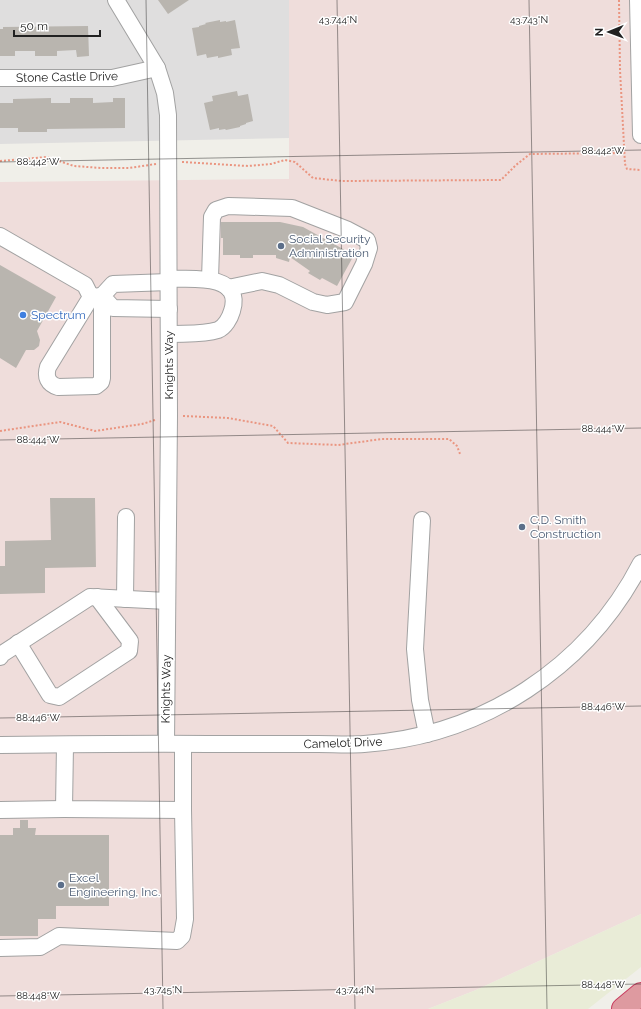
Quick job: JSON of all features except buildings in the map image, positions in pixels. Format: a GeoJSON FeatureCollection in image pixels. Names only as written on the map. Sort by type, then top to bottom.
{"type":"FeatureCollection","features":[{"type":"Feature","properties":{"kind":"highway"},"geometry":{"type":"LineString","coordinates":[[622,1009],[641,994]]}},
{"type":"Feature","properties":{"kind":"street","name":"Knights Way"},"geometry":{"type":"LineString","coordinates":[[116,0],[157,68],[165,93],[168,114],[169,416],[166,744]]}},
{"type":"Feature","properties":{"kind":"street"},"geometry":{"type":"LineString","coordinates":[[638,0],[641,135]]}},
{"type":"Feature","properties":{"kind":"street","name":"Stone Castle Drive"},"geometry":{"type":"LineString","coordinates":[[0,78],[112,78],[157,68]]}},
{"type":"Feature","properties":{"kind":"street"},"geometry":{"type":"LineString","coordinates":[[210,280],[212,217],[216,210],[228,206],[292,208],[348,230],[366,240],[369,248],[364,264],[345,302],[327,306],[313,302],[279,286],[262,282],[228,288]]}},
{"type":"Feature","properties":{"kind":"street"},"geometry":{"type":"LineString","coordinates":[[0,236],[85,285],[96,297],[113,308],[169,309]]}},
{"type":"Feature","properties":{"kind":"street"},"geometry":{"type":"LineString","coordinates":[[96,297],[102,378],[101,382],[96,386],[53,386],[50,383],[46,373],[48,367],[96,297],[113,284],[210,280],[220,282],[228,288],[233,299],[233,311],[222,328],[211,332],[169,334]]}},
{"type":"Feature","properties":{"kind":"street"},"geometry":{"type":"LineString","coordinates":[[125,599],[126,517]]}},
{"type":"Feature","properties":{"kind":"street"},"geometry":{"type":"LineString","coordinates":[[422,520],[416,650],[420,700],[427,734]]}},
{"type":"Feature","properties":{"kind":"street","name":"Camelot Drive"},"geometry":{"type":"LineString","coordinates":[[0,745],[364,744],[427,734],[459,724],[489,712],[524,693],[548,676],[597,630],[625,591],[641,563]]}},
{"type":"Feature","properties":{"kind":"street"},"geometry":{"type":"LineString","coordinates":[[0,657],[2,654],[90,597],[167,601]]}},
{"type":"Feature","properties":{"kind":"street"},"geometry":{"type":"LineString","coordinates":[[18,644],[50,695],[59,697],[129,651],[130,641],[97,597]]}},
{"type":"Feature","properties":{"kind":"street"},"geometry":{"type":"LineString","coordinates":[[64,809],[65,744]]}},
{"type":"Feature","properties":{"kind":"street"},"geometry":{"type":"LineString","coordinates":[[0,948],[40,947],[59,936],[177,941],[182,936],[185,919],[183,744]]}},
{"type":"Feature","properties":{"kind":"street"},"geometry":{"type":"LineString","coordinates":[[0,810],[183,810]]}},
{"type":"Feature","properties":{"kind":"path"},"geometry":{"type":"LineString","coordinates":[[619,0],[620,70],[625,164],[627,169],[641,170]]}},
{"type":"Feature","properties":{"kind":"path"},"geometry":{"type":"LineString","coordinates":[[0,161],[47,157],[74,166],[129,168],[168,162],[248,166],[272,164],[285,160],[295,162],[312,178],[342,181],[501,180],[530,154],[625,152]]}},
{"type":"Feature","properties":{"kind":"path"},"geometry":{"type":"LineString","coordinates":[[0,431],[60,422],[95,431],[142,424],[169,416],[228,418],[273,426],[288,443],[338,445],[382,439],[449,439],[457,446],[460,454]]}},
{"type":"Feature","properties":{"kind":"shaded area"},"geometry":{"type":"Polygon","coordinates":[[[0,0],[289,0],[289,138],[0,144],[0,0]]]}},
{"type":"Feature","properties":{"kind":"shaded area"},"geometry":{"type":"Polygon","coordinates":[[[289,0],[641,0],[641,914],[476,990],[428,1009],[0,1009],[0,182],[289,179],[289,0]]]}},
{"type":"Feature","properties":{"kind":"green space"},"geometry":{"type":"Polygon","coordinates":[[[641,914],[641,967],[588,1009],[428,1009],[476,990],[641,914]]]}},
{"type":"Feature","properties":{"kind":"place","name":"Social Security Administration"},"geometry":{"type":"Point","coordinates":[281,246]}},
{"type":"Feature","properties":{"kind":"place","name":"Spectrum"},"geometry":{"type":"Point","coordinates":[23,315]}},
{"type":"Feature","properties":{"kind":"place","name":"C.D. Smith Construction"},"geometry":{"type":"Point","coordinates":[522,527]}},
{"type":"Feature","properties":{"kind":"place","name":"Excel Engineering, Inc."},"geometry":{"type":"Point","coordinates":[61,885]}}]}
